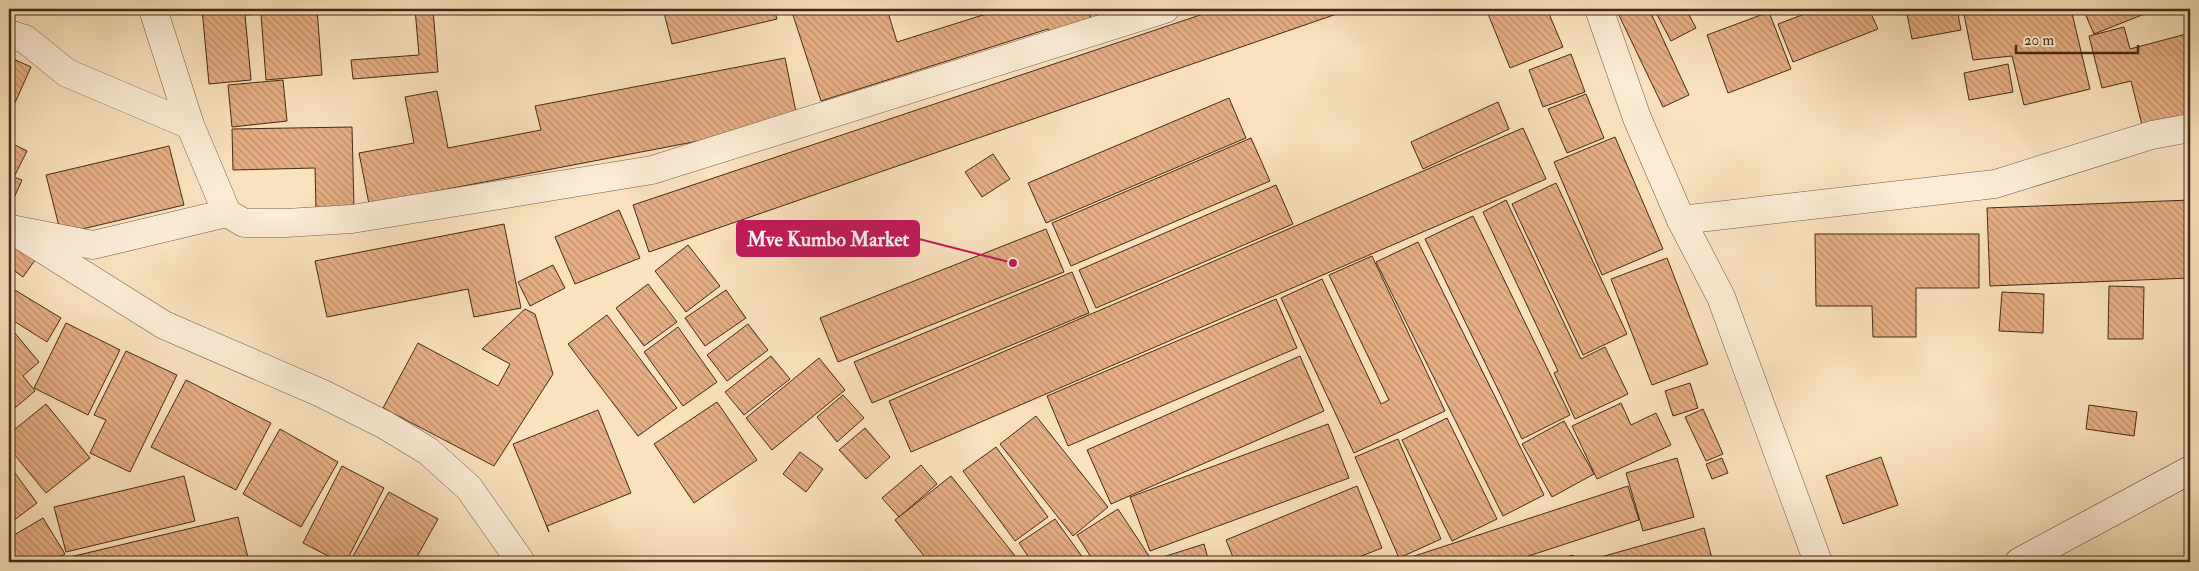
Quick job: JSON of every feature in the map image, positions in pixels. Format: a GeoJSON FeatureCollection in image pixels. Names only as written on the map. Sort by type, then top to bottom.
{"type":"FeatureCollection","features":[{"type":"Feature","properties":{"kind":"street"},"geometry":{"type":"LineString","coordinates":[[153,9],[190,125],[227,213],[244,222],[286,223],[352,219],[652,170],[1165,9]]}},
{"type":"Feature","properties":{"kind":"street"},"geometry":{"type":"LineString","coordinates":[[1599,9],[1637,118],[1681,220],[1721,297],[1818,562]]}},
{"type":"Feature","properties":{"kind":"street"},"geometry":{"type":"LineString","coordinates":[[9,34],[25,39],[67,73],[190,125]]}},
{"type":"Feature","properties":{"kind":"street"},"geometry":{"type":"LineString","coordinates":[[1681,220],[1994,184],[2152,135],[2190,128]]}},
{"type":"Feature","properties":{"kind":"street"},"geometry":{"type":"LineString","coordinates":[[9,229],[93,245],[227,213]]}},
{"type":"Feature","properties":{"kind":"street"},"geometry":{"type":"LineString","coordinates":[[9,229],[164,325],[321,393],[385,425],[428,451],[469,488],[521,562]]}},
{"type":"Feature","properties":{"kind":"street"},"geometry":{"type":"LineString","coordinates":[[2019,562],[2190,470]]}},
{"type":"Feature","properties":{"kind":"building"},"geometry":{"type":"Polygon","coordinates":[[[202,9],[317,9],[322,75],[266,80],[261,14],[245,15],[251,80],[209,84],[202,9]]]}},
{"type":"Feature","properties":{"kind":"building"},"geometry":{"type":"Polygon","coordinates":[[[415,9],[433,9],[438,72],[353,79],[351,60],[419,55],[415,9]]]}},
{"type":"Feature","properties":{"kind":"building"},"geometry":{"type":"Polygon","coordinates":[[[663,9],[774,9],[777,19],[672,44],[663,9]]]}},
{"type":"Feature","properties":{"kind":"building"},"geometry":{"type":"Polygon","coordinates":[[[791,9],[887,9],[897,42],[1002,9],[1088,9],[1092,21],[1050,34],[1048,29],[821,101],[791,9]]]}},
{"type":"Feature","properties":{"kind":"building"},"geometry":{"type":"Polygon","coordinates":[[[1218,9],[1351,9],[649,252],[633,205],[1218,9]]]}},
{"type":"Feature","properties":{"kind":"building"},"geometry":{"type":"Polygon","coordinates":[[[1486,9],[1547,9],[1563,47],[1510,68],[1486,9]]]}},
{"type":"Feature","properties":{"kind":"building"},"geometry":{"type":"Polygon","coordinates":[[[1616,9],[1649,9],[1689,95],[1663,107],[1616,9]]]}},
{"type":"Feature","properties":{"kind":"building"},"geometry":{"type":"Polygon","coordinates":[[[1654,9],[1686,9],[1696,28],[1671,41],[1654,9]]]}},
{"type":"Feature","properties":{"kind":"building"},"geometry":{"type":"Polygon","coordinates":[[[1818,9],[1869,9],[1878,29],[1793,62],[1778,24],[1818,9]]]}},
{"type":"Feature","properties":{"kind":"building"},"geometry":{"type":"Polygon","coordinates":[[[1906,9],[1957,9],[1961,30],[1912,39],[1906,9]]]}},
{"type":"Feature","properties":{"kind":"building"},"geometry":{"type":"Polygon","coordinates":[[[1963,9],[2071,9],[2090,89],[2024,105],[2012,56],[1973,60],[1963,9]]]}},
{"type":"Feature","properties":{"kind":"building"},"geometry":{"type":"Polygon","coordinates":[[[2083,9],[2157,9],[2094,34],[2083,9]]]}},
{"type":"Feature","properties":{"kind":"building"},"geometry":{"type":"Polygon","coordinates":[[[1769,12],[1791,69],[1728,93],[1707,35],[1769,12]]]}},
{"type":"Feature","properties":{"kind":"building"},"geometry":{"type":"Polygon","coordinates":[[[2124,27],[2130,49],[2190,33],[2190,122],[2144,133],[2131,81],[2102,88],[2089,36],[2124,27]]]}},
{"type":"Feature","properties":{"kind":"building"},"geometry":{"type":"Polygon","coordinates":[[[1571,54],[1585,92],[1543,107],[1529,70],[1571,54]]]}},
{"type":"Feature","properties":{"kind":"building"},"geometry":{"type":"Polygon","coordinates":[[[9,57],[31,67],[9,116],[9,57]]]}},
{"type":"Feature","properties":{"kind":"building"},"geometry":{"type":"Polygon","coordinates":[[[785,58],[798,122],[369,204],[359,153],[414,143],[405,97],[437,91],[448,148],[541,130],[535,106],[785,58]]]}},
{"type":"Feature","properties":{"kind":"building"},"geometry":{"type":"Polygon","coordinates":[[[2008,64],[2013,92],[1969,100],[1964,73],[2008,64]]]}},
{"type":"Feature","properties":{"kind":"building"},"geometry":{"type":"Polygon","coordinates":[[[283,80],[287,121],[232,127],[228,85],[283,80]]]}},
{"type":"Feature","properties":{"kind":"building"},"geometry":{"type":"Polygon","coordinates":[[[1586,94],[1604,138],[1567,153],[1548,109],[1586,94]]]}},
{"type":"Feature","properties":{"kind":"building"},"geometry":{"type":"Polygon","coordinates":[[[1229,98],[1246,138],[1046,223],[1028,183],[1229,98]]]}},
{"type":"Feature","properties":{"kind":"building"},"geometry":{"type":"Polygon","coordinates":[[[1498,102],[1509,129],[1423,169],[1411,142],[1498,102]]]}},
{"type":"Feature","properties":{"kind":"building"},"geometry":{"type":"Polygon","coordinates":[[[352,127],[354,208],[316,209],[315,168],[233,170],[232,129],[352,127]]]}},
{"type":"Feature","properties":{"kind":"building"},"geometry":{"type":"Polygon","coordinates":[[[1523,128],[1546,179],[911,452],[889,401],[1523,128]]]}},
{"type":"Feature","properties":{"kind":"building"},"geometry":{"type":"Polygon","coordinates":[[[1615,137],[1663,249],[1602,275],[1554,162],[1615,137]]]}},
{"type":"Feature","properties":{"kind":"building"},"geometry":{"type":"Polygon","coordinates":[[[1251,138],[1270,181],[1071,266],[1052,223],[1251,138]]]}},
{"type":"Feature","properties":{"kind":"building"},"geometry":{"type":"Polygon","coordinates":[[[9,142],[27,151],[14,177],[22,180],[9,209],[9,142]]]}},
{"type":"Feature","properties":{"kind":"building"},"geometry":{"type":"Polygon","coordinates":[[[169,146],[184,205],[61,234],[46,175],[169,146]]]}},
{"type":"Feature","properties":{"kind":"building"},"geometry":{"type":"Polygon","coordinates":[[[993,154],[1010,179],[982,197],[965,172],[993,154]]]}},
{"type":"Feature","properties":{"kind":"building"},"geometry":{"type":"Polygon","coordinates":[[[1556,183],[1627,334],[1583,355],[1512,204],[1556,183]]]}},
{"type":"Feature","properties":{"kind":"building"},"geometry":{"type":"Polygon","coordinates":[[[1276,185],[1293,224],[1096,308],[1079,270],[1276,185]]]}},
{"type":"Feature","properties":{"kind":"building"},"geometry":{"type":"Polygon","coordinates":[[[1506,200],[1581,359],[1605,347],[1628,394],[1575,419],[1554,373],[1558,371],[1483,212],[1506,200]]]}},
{"type":"Feature","properties":{"kind":"building"},"geometry":{"type":"Polygon","coordinates":[[[2190,200],[2190,278],[1990,286],[1987,208],[2190,200]]]}},
{"type":"Feature","properties":{"kind":"building"},"geometry":{"type":"Polygon","coordinates":[[[619,210],[640,258],[575,284],[555,237],[619,210]]]}},
{"type":"Feature","properties":{"kind":"building"},"geometry":{"type":"Polygon","coordinates":[[[1473,216],[1570,415],[1522,439],[1425,239],[1473,216]]]}},
{"type":"Feature","properties":{"kind":"building"},"geometry":{"type":"Polygon","coordinates":[[[504,224],[521,308],[474,317],[468,289],[327,317],[315,261],[504,224]]]}},
{"type":"Feature","properties":{"kind":"building"},"geometry":{"type":"Polygon","coordinates":[[[1046,229],[1064,272],[838,362],[820,318],[1046,229]]]}},
{"type":"Feature","properties":{"kind":"building"},"geometry":{"type":"Polygon","coordinates":[[[1815,234],[1979,234],[1979,288],[1916,288],[1916,337],[1873,337],[1872,306],[1816,306],[1815,234]]]}},
{"type":"Feature","properties":{"kind":"building"},"geometry":{"type":"Polygon","coordinates":[[[9,236],[38,256],[23,277],[9,267],[9,236]]]}},
{"type":"Feature","properties":{"kind":"building"},"geometry":{"type":"Polygon","coordinates":[[[1418,242],[1544,495],[1503,516],[1376,262],[1418,242]]]}},
{"type":"Feature","properties":{"kind":"building"},"geometry":{"type":"Polygon","coordinates":[[[688,245],[720,286],[686,312],[655,271],[688,245]]]}},
{"type":"Feature","properties":{"kind":"building"},"geometry":{"type":"Polygon","coordinates":[[[1372,256],[1445,411],[1354,453],[1281,298],[1322,279],[1381,404],[1389,400],[1329,275],[1372,256]]]}},
{"type":"Feature","properties":{"kind":"building"},"geometry":{"type":"Polygon","coordinates":[[[1667,258],[1708,364],[1652,385],[1611,279],[1667,258]]]}},
{"type":"Feature","properties":{"kind":"building"},"geometry":{"type":"Polygon","coordinates":[[[553,265],[565,288],[530,306],[518,282],[553,265]]]}},
{"type":"Feature","properties":{"kind":"building"},"geometry":{"type":"Polygon","coordinates":[[[1072,272],[1089,313],[872,403],[854,362],[1072,272]]]}},
{"type":"Feature","properties":{"kind":"building"},"geometry":{"type":"Polygon","coordinates":[[[648,284],[677,322],[644,346],[616,308],[648,284]]]}},
{"type":"Feature","properties":{"kind":"building"},"geometry":{"type":"Polygon","coordinates":[[[2109,286],[2144,287],[2143,339],[2108,339],[2109,286]]]}},
{"type":"Feature","properties":{"kind":"building"},"geometry":{"type":"Polygon","coordinates":[[[10,287],[61,318],[47,342],[9,318],[10,287]]]}},
{"type":"Feature","properties":{"kind":"building"},"geometry":{"type":"Polygon","coordinates":[[[726,290],[746,318],[705,346],[685,318],[726,290]]]}},
{"type":"Feature","properties":{"kind":"building"},"geometry":{"type":"Polygon","coordinates":[[[2002,292],[2044,294],[2043,333],[1999,331],[2002,292]]]}},
{"type":"Feature","properties":{"kind":"building"},"geometry":{"type":"Polygon","coordinates":[[[1276,299],[1297,348],[1068,446],[1047,396],[1276,299]]]}},
{"type":"Feature","properties":{"kind":"building"},"geometry":{"type":"Polygon","coordinates":[[[525,309],[535,314],[553,374],[494,466],[383,408],[418,343],[498,386],[510,364],[482,349],[525,309]]]}},
{"type":"Feature","properties":{"kind":"building"},"geometry":{"type":"Polygon","coordinates":[[[607,315],[677,408],[638,436],[568,344],[607,315]]]}},
{"type":"Feature","properties":{"kind":"building"},"geometry":{"type":"Polygon","coordinates":[[[66,323],[120,350],[88,415],[34,388],[66,323]]]}},
{"type":"Feature","properties":{"kind":"building"},"geometry":{"type":"Polygon","coordinates":[[[748,324],[768,350],[727,381],[707,355],[748,324]]]}},
{"type":"Feature","properties":{"kind":"building"},"geometry":{"type":"Polygon","coordinates":[[[9,326],[39,362],[23,376],[35,391],[9,413],[9,326]]]}},
{"type":"Feature","properties":{"kind":"building"},"geometry":{"type":"Polygon","coordinates":[[[678,327],[717,382],[683,406],[644,352],[678,327]]]}},
{"type":"Feature","properties":{"kind":"building"},"geometry":{"type":"Polygon","coordinates":[[[126,351],[177,375],[130,472],[90,453],[106,420],[94,415],[126,351]]]}},
{"type":"Feature","properties":{"kind":"building"},"geometry":{"type":"Polygon","coordinates":[[[771,356],[790,379],[744,415],[725,392],[771,356]]]}},
{"type":"Feature","properties":{"kind":"building"},"geometry":{"type":"Polygon","coordinates":[[[1300,356],[1324,411],[1111,504],[1087,450],[1300,356]]]}},
{"type":"Feature","properties":{"kind":"building"},"geometry":{"type":"Polygon","coordinates":[[[819,358],[845,390],[772,450],[746,418],[819,358]]]}},
{"type":"Feature","properties":{"kind":"building"},"geometry":{"type":"Polygon","coordinates":[[[186,380],[271,423],[236,490],[151,447],[186,380]]]}},
{"type":"Feature","properties":{"kind":"building"},"geometry":{"type":"Polygon","coordinates":[[[1690,383],[1698,408],[1673,416],[1665,391],[1690,383]]]}},
{"type":"Feature","properties":{"kind":"building"},"geometry":{"type":"Polygon","coordinates":[[[843,395],[864,418],[837,442],[817,417],[843,395]]]}},
{"type":"Feature","properties":{"kind":"building"},"geometry":{"type":"Polygon","coordinates":[[[717,402],[757,460],[694,503],[654,444],[717,402]]]}},
{"type":"Feature","properties":{"kind":"building"},"geometry":{"type":"Polygon","coordinates":[[[1621,403],[1631,425],[1656,413],[1671,445],[1597,479],[1572,426],[1621,403]]]}},
{"type":"Feature","properties":{"kind":"building"},"geometry":{"type":"Polygon","coordinates":[[[46,404],[90,458],[46,493],[9,448],[9,434],[46,404]]]}},
{"type":"Feature","properties":{"kind":"building"},"geometry":{"type":"Polygon","coordinates":[[[2089,405],[2137,412],[2134,436],[2086,429],[2089,405]]]}},
{"type":"Feature","properties":{"kind":"building"},"geometry":{"type":"Polygon","coordinates":[[[1703,409],[1723,454],[1706,461],[1685,417],[1703,409]]]}},
{"type":"Feature","properties":{"kind":"building"},"geometry":{"type":"Polygon","coordinates":[[[598,410],[631,493],[547,526],[549,532],[513,444],[598,410]]]}},
{"type":"Feature","properties":{"kind":"building"},"geometry":{"type":"Polygon","coordinates":[[[1036,416],[1108,507],[1073,536],[1000,444],[1036,416]]]}},
{"type":"Feature","properties":{"kind":"building"},"geometry":{"type":"Polygon","coordinates":[[[1447,418],[1497,519],[1452,541],[1402,440],[1447,418]]]}},
{"type":"Feature","properties":{"kind":"building"},"geometry":{"type":"Polygon","coordinates":[[[1564,421],[1594,474],[1552,497],[1522,444],[1564,421]]]}},
{"type":"Feature","properties":{"kind":"building"},"geometry":{"type":"Polygon","coordinates":[[[1328,424],[1349,478],[1150,551],[1130,497],[1328,424]]]}},
{"type":"Feature","properties":{"kind":"building"},"geometry":{"type":"Polygon","coordinates":[[[865,428],[890,457],[866,479],[839,450],[865,428]]]}},
{"type":"Feature","properties":{"kind":"building"},"geometry":{"type":"Polygon","coordinates":[[[280,429],[338,462],[301,527],[243,494],[280,429]]]}},
{"type":"Feature","properties":{"kind":"building"},"geometry":{"type":"Polygon","coordinates":[[[1398,439],[1441,539],[1399,558],[1355,457],[1398,439]]]}},
{"type":"Feature","properties":{"kind":"building"},"geometry":{"type":"Polygon","coordinates":[[[996,447],[1048,517],[1015,541],[963,471],[996,447]]]}},
{"type":"Feature","properties":{"kind":"building"},"geometry":{"type":"Polygon","coordinates":[[[800,452],[823,469],[806,492],[783,474],[800,452]]]}},
{"type":"Feature","properties":{"kind":"building"},"geometry":{"type":"Polygon","coordinates":[[[1881,457],[1898,505],[1843,524],[1826,476],[1881,457]]]}},
{"type":"Feature","properties":{"kind":"building"},"geometry":{"type":"Polygon","coordinates":[[[1677,458],[1694,517],[1643,531],[1626,473],[1677,458]]]}},
{"type":"Feature","properties":{"kind":"building"},"geometry":{"type":"Polygon","coordinates":[[[1722,458],[1728,473],[1712,479],[1706,464],[1722,458]]]}},
{"type":"Feature","properties":{"kind":"building"},"geometry":{"type":"Polygon","coordinates":[[[9,465],[37,503],[9,524],[9,465]]]}},
{"type":"Feature","properties":{"kind":"building"},"geometry":{"type":"Polygon","coordinates":[[[921,465],[937,484],[899,517],[882,498],[921,465]]]}},
{"type":"Feature","properties":{"kind":"building"},"geometry":{"type":"Polygon","coordinates":[[[342,466],[384,488],[346,562],[340,562],[303,543],[342,466]]]}},
{"type":"Feature","properties":{"kind":"building"},"geometry":{"type":"Polygon","coordinates":[[[184,476],[195,521],[66,552],[54,507],[184,476]]]}},
{"type":"Feature","properties":{"kind":"building"},"geometry":{"type":"Polygon","coordinates":[[[951,476],[1020,562],[929,562],[895,520],[951,476]]]}},
{"type":"Feature","properties":{"kind":"building"},"geometry":{"type":"Polygon","coordinates":[[[1357,486],[1382,548],[1346,562],[1235,562],[1226,540],[1357,486]]]}},
{"type":"Feature","properties":{"kind":"building"},"geometry":{"type":"Polygon","coordinates":[[[1628,486],[1639,520],[1510,562],[1396,562],[1628,486]]]}},
{"type":"Feature","properties":{"kind":"building"},"geometry":{"type":"Polygon","coordinates":[[[389,492],[438,519],[414,562],[360,562],[352,558],[389,492]]]}},
{"type":"Feature","properties":{"kind":"building"},"geometry":{"type":"Polygon","coordinates":[[[1118,509],[1153,562],[1094,562],[1077,535],[1118,509]]]}},
{"type":"Feature","properties":{"kind":"building"},"geometry":{"type":"Polygon","coordinates":[[[238,517],[249,562],[71,562],[70,557],[238,517]]]}},
{"type":"Feature","properties":{"kind":"building"},"geometry":{"type":"Polygon","coordinates":[[[43,518],[65,554],[50,562],[17,562],[9,548],[9,538],[43,518]]]}},
{"type":"Feature","properties":{"kind":"building"},"geometry":{"type":"Polygon","coordinates":[[[1055,519],[1086,562],[1032,562],[1019,543],[1055,519]]]}},
{"type":"Feature","properties":{"kind":"building"},"geometry":{"type":"Polygon","coordinates":[[[1704,528],[1713,562],[1583,562],[1704,528]]]}},
{"type":"Feature","properties":{"kind":"building"},"geometry":{"type":"Polygon","coordinates":[[[1204,544],[1209,562],[1165,562],[1163,557],[1204,544]]]}},
{"type":"Feature","properties":{"kind":"building"},"geometry":{"type":"Polygon","coordinates":[[[1573,555],[1575,562],[1550,562],[1573,555]]]}},
{"type":"Feature","properties":{"kind":"place","name":"Mve Kumbo Market"},"geometry":{"type":"Point","coordinates":[1013,263]}}]}
